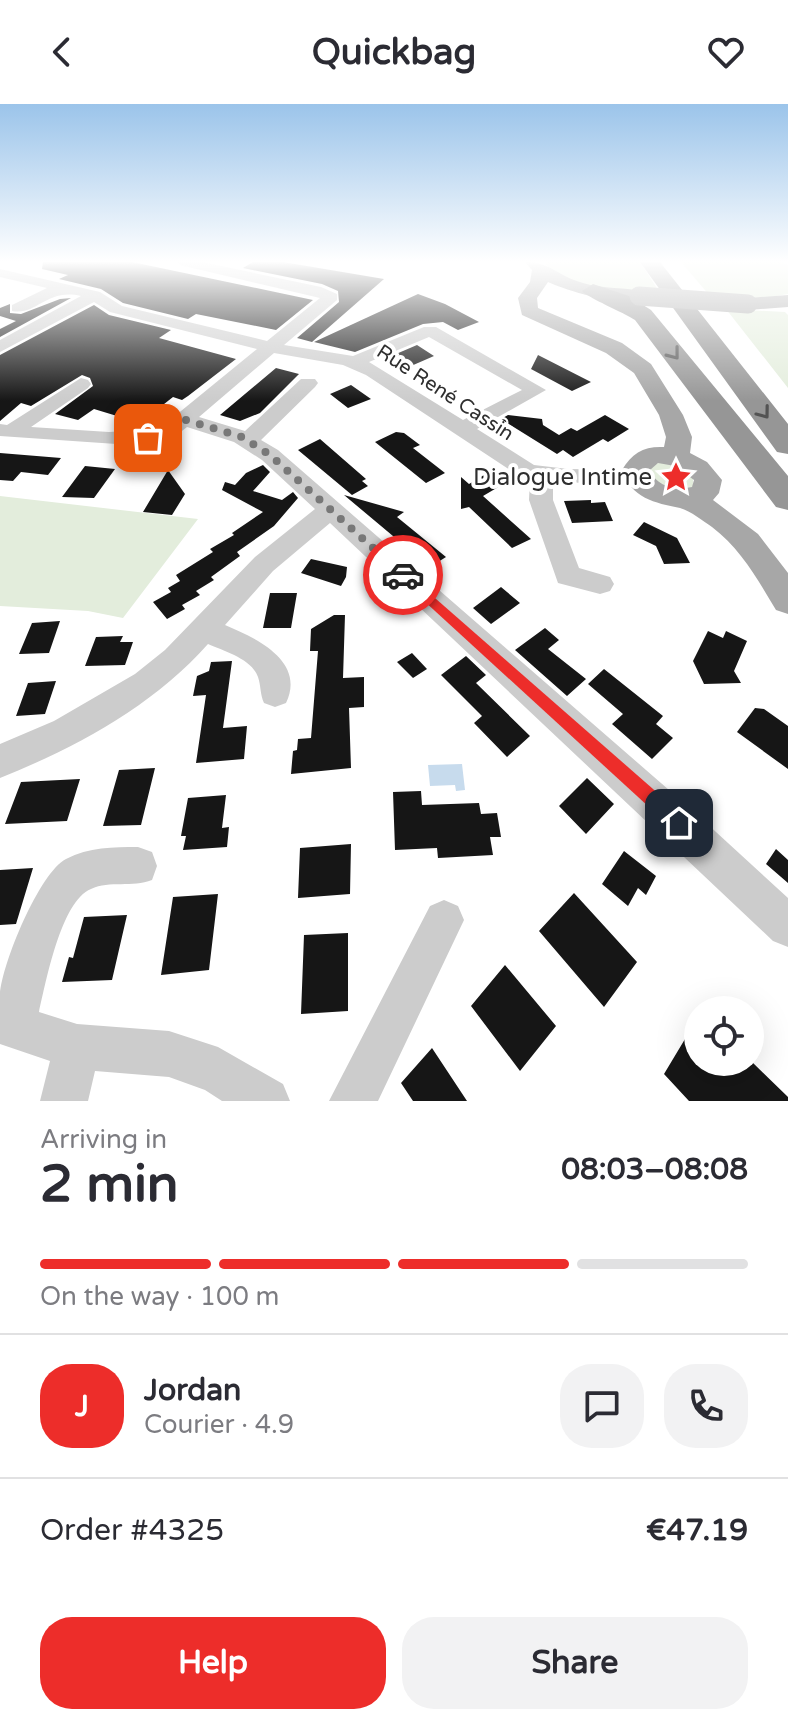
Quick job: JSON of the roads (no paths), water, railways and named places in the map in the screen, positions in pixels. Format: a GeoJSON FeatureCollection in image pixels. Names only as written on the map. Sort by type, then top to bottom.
{"type":"FeatureCollection","features":[{"type":"Feature","properties":{"kind":"highway"},"geometry":{"type":"LineString","coordinates":[[634,309],[643,315],[788,499]]}},
{"type":"Feature","properties":{"kind":"highway"},"geometry":{"type":"LineString","coordinates":[[685,309],[788,445]]}},
{"type":"Feature","properties":{"kind":"highway"},"geometry":{"type":"LineString","coordinates":[[709,309],[788,405]]}},
{"type":"Feature","properties":{"kind":"main road"},"geometry":{"type":"LineString","coordinates":[[529,309],[535,315],[614,348],[643,369],[671,415],[679,437],[676,457]]}},
{"type":"Feature","properties":{"kind":"main road"},"geometry":{"type":"LineString","coordinates":[[689,500],[705,493],[708,480],[696,466],[676,457],[645,458],[638,462],[635,475],[655,494],[689,500],[728,521],[755,549],[788,601]]}},
{"type":"Feature","properties":{"kind":"street"},"geometry":{"type":"LineString","coordinates":[[0,347],[70,309]]}},
{"type":"Feature","properties":{"kind":"street","name":"Rue René Cassin"},"geometry":{"type":"LineString","coordinates":[[115,309],[272,348],[354,362],[373,371],[527,471],[581,479],[635,475]]}},
{"type":"Feature","properties":{"kind":"street"},"geometry":{"type":"LineString","coordinates":[[5,431],[148,438],[172,432],[318,309]]}},
{"type":"Feature","properties":{"kind":"street"},"geometry":{"type":"LineString","coordinates":[[354,362],[430,331],[536,390],[461,429]]}},
{"type":"Feature","properties":{"kind":"street"},"geometry":{"type":"LineString","coordinates":[[248,440],[308,383]]}},
{"type":"Feature","properties":{"kind":"street"},"geometry":{"type":"LineString","coordinates":[[5,431],[81,384]]}},
{"type":"Feature","properties":{"kind":"street"},"geometry":{"type":"LineString","coordinates":[[186,420],[248,440],[270,455],[679,823],[788,926]]}},
{"type":"Feature","properties":{"kind":"street"},"geometry":{"type":"LineString","coordinates":[[541,475],[541,500],[568,576],[600,584]]}},
{"type":"Feature","properties":{"kind":"street"},"geometry":{"type":"LineString","coordinates":[[0,761],[66,732],[128,697],[176,659],[264,564],[330,510]]}},
{"type":"Feature","properties":{"kind":"street"},"geometry":{"type":"LineString","coordinates":[[204,629],[269,664],[277,678],[275,693]]}},
{"type":"Feature","properties":{"kind":"street"},"geometry":{"type":"LineString","coordinates":[[138,866],[90,869],[59,889],[6,1022],[77,1047],[169,1054],[218,1071],[266,1101]]}},
{"type":"Feature","properties":{"kind":"street"},"geometry":{"type":"LineString","coordinates":[[353,1101],[444,920]]}},
{"type":"Feature","properties":{"kind":"street"},"geometry":{"type":"LineString","coordinates":[[64,1101],[77,1047]]}},
{"type":"Feature","properties":{"kind":"water"},"geometry":{"type":"Polygon","coordinates":[[[462,764],[465,790],[456,791],[455,785],[430,786],[428,765],[462,764]]]}},
{"type":"Feature","properties":{"kind":"place","name":"Dialogue Intime"},"geometry":{"type":"Point","coordinates":[676,477]}}]}
